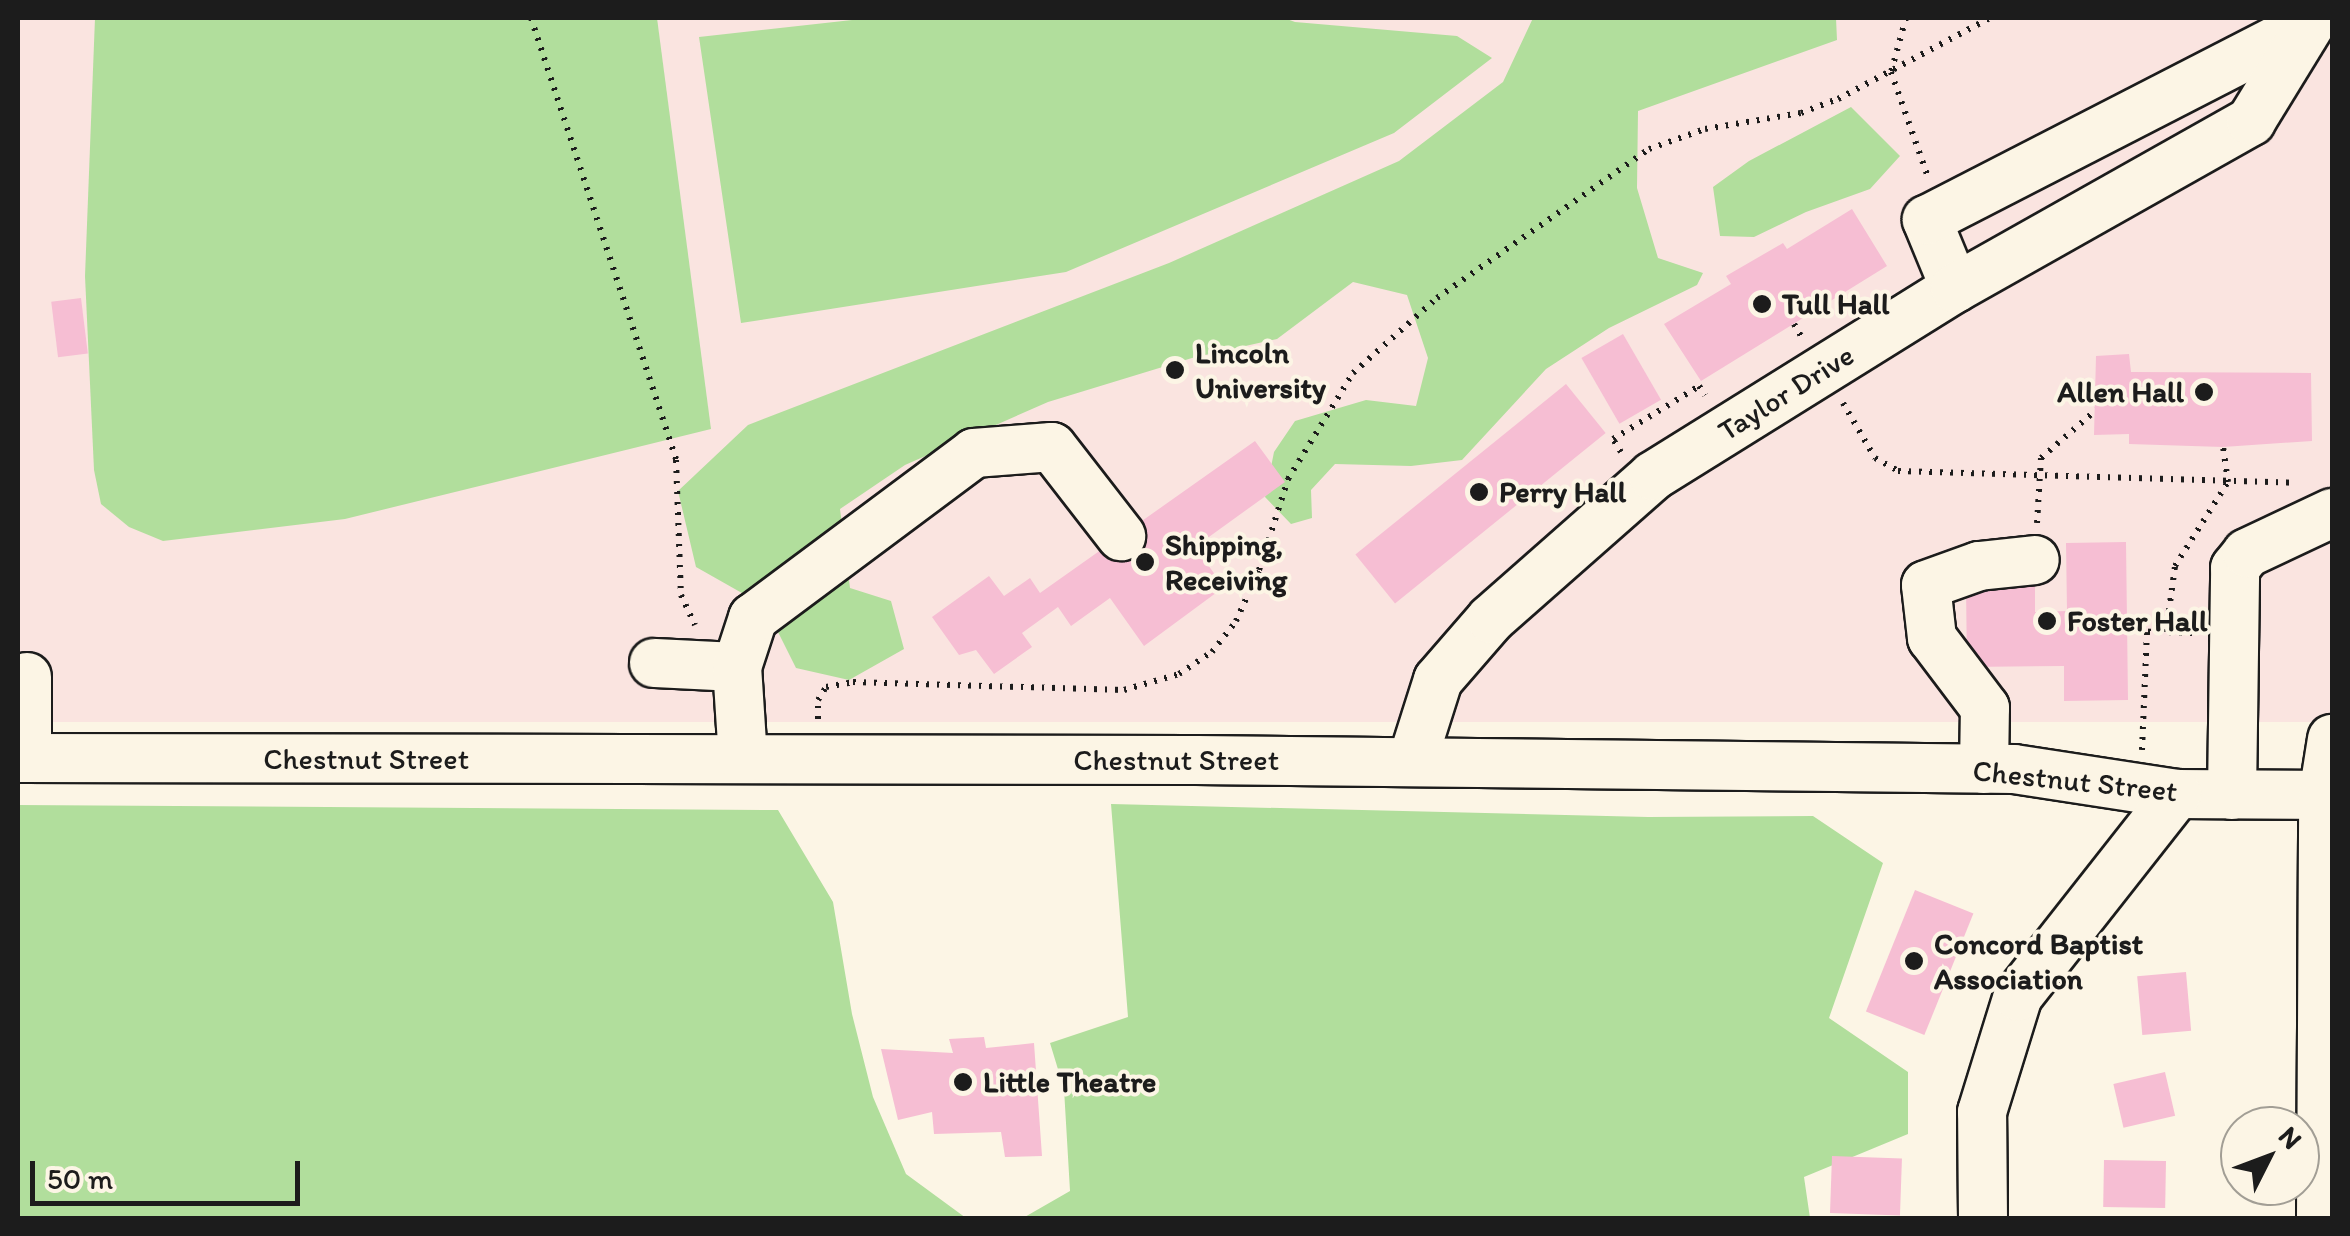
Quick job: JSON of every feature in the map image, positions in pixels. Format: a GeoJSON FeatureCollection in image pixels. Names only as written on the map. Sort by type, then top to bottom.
{"type":"FeatureCollection","features":[{"type":"Feature","properties":{"kind":"street"},"geometry":{"type":"LineString","coordinates":[[1955,288],[1928,220],[2312,20]]}},
{"type":"Feature","properties":{"kind":"street","name":"Taylor Drive"},"geometry":{"type":"LineString","coordinates":[[1412,762],[1438,680],[1491,619],[1653,476],[1955,288],[2251,120],[2312,20]]}},
{"type":"Feature","properties":{"kind":"street"},"geometry":{"type":"LineString","coordinates":[[743,759],[724,666],[765,606],[974,453],[1052,447],[1121,536]]}},
{"type":"Feature","properties":{"kind":"street"},"geometry":{"type":"LineString","coordinates":[[2232,794],[2234,568],[2316,498]]}},
{"type":"Feature","properties":{"kind":"street"},"geometry":{"type":"LineString","coordinates":[[1984,769],[1985,708],[1932,638],[1926,585],[1978,566],[2036,560]]}},
{"type":"Feature","properties":{"kind":"street"},"geometry":{"type":"LineString","coordinates":[[654,663],[724,666]]}},
{"type":"Feature","properties":{"kind":"street"},"geometry":{"type":"LineString","coordinates":[[22,758],[27,677]]}},
{"type":"Feature","properties":{"kind":"street"},"geometry":{"type":"LineString","coordinates":[[2320,1218],[2327,1154],[2328,796],[2332,739]]}},
{"type":"Feature","properties":{"kind":"street","name":"Chestnut Street"},"geometry":{"type":"LineString","coordinates":[[22,758],[1412,762],[2014,769],[2159,791],[2328,796]]}},
{"type":"Feature","properties":{"kind":"street"},"geometry":{"type":"LineString","coordinates":[[1982,1218],[1982,1112],[2018,996],[2159,791]]}},
{"type":"Feature","properties":{"kind":"path"},"geometry":{"type":"LineString","coordinates":[[531,18],[676,460],[681,595],[724,666]]}},
{"type":"Feature","properties":{"kind":"path"},"geometry":{"type":"LineString","coordinates":[[1906,18],[1891,72],[1942,212]]}},
{"type":"Feature","properties":{"kind":"path"},"geometry":{"type":"LineString","coordinates":[[818,720],[818,700],[826,687],[853,682],[1124,690],[1179,674],[1212,652],[1236,621],[1259,570],[1288,479],[1352,373],[1437,298],[1649,149],[1705,129],[1801,113],[1891,72],[1990,18]]}},
{"type":"Feature","properties":{"kind":"path"},"geometry":{"type":"LineString","coordinates":[[1822,372],[1875,458],[1898,471],[2228,482],[2316,498]]}},
{"type":"Feature","properties":{"kind":"path"},"geometry":{"type":"LineString","coordinates":[[2036,560],[2041,458],[2096,410]]}},
{"type":"Feature","properties":{"kind":"path"},"geometry":{"type":"LineString","coordinates":[[2166,632],[2175,566],[2228,482],[2223,447]]}},
{"type":"Feature","properties":{"kind":"path"},"geometry":{"type":"LineString","coordinates":[[2128,631],[2193,633]]}},
{"type":"Feature","properties":{"kind":"path"},"geometry":{"type":"LineString","coordinates":[[2146,632],[2159,791]]}},
{"type":"Feature","properties":{"kind":"shaded area","name":"Lincoln University"},"geometry":{"type":"Polygon","coordinates":[[[18,18],[2332,18],[2332,722],[18,722],[18,18]]]}},
{"type":"Feature","properties":{"kind":"green space"},"geometry":{"type":"Polygon","coordinates":[[[95,18],[657,18],[711,429],[345,519],[163,541],[129,527],[101,504],[94,470],[85,276],[95,18]]]}},
{"type":"Feature","properties":{"kind":"green space"},"geometry":{"type":"Polygon","coordinates":[[[870,18],[1284,18],[1457,36],[1492,58],[1394,133],[1066,272],[741,323],[699,37],[870,18]]]}},
{"type":"Feature","properties":{"kind":"green space"},"geometry":{"type":"Polygon","coordinates":[[[1533,18],[1836,18],[1837,40],[1638,111],[1637,188],[1658,258],[1703,273],[1697,285],[1609,328],[1546,369],[1462,460],[1411,466],[1335,464],[1311,490],[1312,518],[1291,524],[1265,497],[1274,452],[1295,421],[1366,400],[1416,406],[1428,358],[1407,295],[1353,282],[1277,339],[1192,358],[1048,402],[905,465],[840,509],[850,588],[891,601],[904,649],[849,680],[796,668],[765,606],[696,567],[678,491],[748,425],[1169,263],[1399,161],[1503,82],[1533,18]]]}},
{"type":"Feature","properties":{"kind":"green space"},"geometry":{"type":"Polygon","coordinates":[[[1851,107],[1900,156],[1870,189],[1806,212],[1754,237],[1720,236],[1713,187],[1749,161],[1851,107]]]}},
{"type":"Feature","properties":{"kind":"green space"},"geometry":{"type":"Polygon","coordinates":[[[1111,804],[1648,817],[1813,816],[1883,863],[1829,1018],[1908,1072],[1908,1134],[1804,1177],[1810,1218],[1023,1218],[1070,1191],[1064,1089],[1050,1043],[1128,1017],[1111,804]]]}},
{"type":"Feature","properties":{"kind":"green space"},"geometry":{"type":"Polygon","coordinates":[[[18,805],[778,810],[833,902],[852,1014],[873,1097],[906,1174],[966,1218],[18,1218],[18,805]]]}},
{"type":"Feature","properties":{"kind":"building","name":"Tull Hall"},"geometry":{"type":"Polygon","coordinates":[[[1852,209],[1887,266],[1701,381],[1664,324],[1731,284],[1726,276],[1783,243],[1787,249],[1852,209]]]}},
{"type":"Feature","properties":{"kind":"building"},"geometry":{"type":"Polygon","coordinates":[[[81,298],[88,354],[58,357],[51,302],[81,298]]]}},
{"type":"Feature","properties":{"kind":"building"},"geometry":{"type":"Polygon","coordinates":[[[1623,334],[1661,400],[1619,424],[1581,358],[1623,334]]]}},
{"type":"Feature","properties":{"kind":"building","name":"Allen Hall"},"geometry":{"type":"Polygon","coordinates":[[[2129,354],[2131,372],[2311,373],[2312,441],[2223,447],[2129,444],[2129,434],[2094,435],[2096,356],[2129,354]]]}},
{"type":"Feature","properties":{"kind":"building","name":"Perry Hall"},"geometry":{"type":"Polygon","coordinates":[[[1566,384],[1606,433],[1395,604],[1355,555],[1566,384]]]}},
{"type":"Feature","properties":{"kind":"building","name":"Shipping, Receiving"},"geometry":{"type":"Polygon","coordinates":[[[1255,441],[1285,482],[1195,547],[1224,587],[1144,646],[1110,598],[1071,626],[1058,607],[1022,633],[1032,647],[994,674],[976,650],[959,655],[932,617],[989,576],[1004,596],[1030,578],[1040,593],[1255,441]]]}},
{"type":"Feature","properties":{"kind":"building","name":"Foster Hall"},"geometry":{"type":"Polygon","coordinates":[[[2126,542],[2128,700],[2064,701],[2064,666],[1967,667],[1966,587],[2035,586],[2035,612],[2067,611],[2066,543],[2126,542]]]}},
{"type":"Feature","properties":{"kind":"building","name":"Concord Baptist Association"},"geometry":{"type":"Polygon","coordinates":[[[1915,890],[1973,914],[1924,1035],[1866,1011],[1915,890]]]}},
{"type":"Feature","properties":{"kind":"building"},"geometry":{"type":"Polygon","coordinates":[[[2186,972],[2191,1031],[2142,1035],[2137,976],[2186,972]]]}},
{"type":"Feature","properties":{"kind":"building","name":"Little Theatre"},"geometry":{"type":"Polygon","coordinates":[[[984,1037],[986,1048],[1034,1043],[1042,1156],[1005,1157],[1001,1132],[934,1134],[932,1112],[898,1120],[881,1049],[953,1053],[949,1039],[984,1037]]]}},
{"type":"Feature","properties":{"kind":"building"},"geometry":{"type":"Polygon","coordinates":[[[2165,1072],[2175,1116],[2123,1128],[2113,1084],[2165,1072]]]}},
{"type":"Feature","properties":{"kind":"building"},"geometry":{"type":"Polygon","coordinates":[[[1832,1156],[1902,1158],[1900,1215],[1830,1213],[1832,1156]]]}},
{"type":"Feature","properties":{"kind":"building"},"geometry":{"type":"Polygon","coordinates":[[[2104,1160],[2166,1161],[2165,1208],[2103,1207],[2104,1160]]]}},
{"type":"Feature","properties":{"kind":"place","name":"Tull Hall"},"geometry":{"type":"Point","coordinates":[1762,304]}},
{"type":"Feature","properties":{"kind":"place","name":"Lincoln University"},"geometry":{"type":"Point","coordinates":[1175,370]}},
{"type":"Feature","properties":{"kind":"place","name":"Allen Hall"},"geometry":{"type":"Point","coordinates":[2204,392]}},
{"type":"Feature","properties":{"kind":"place","name":"Perry Hall"},"geometry":{"type":"Point","coordinates":[1479,492]}},
{"type":"Feature","properties":{"kind":"place","name":"Shipping, Receiving"},"geometry":{"type":"Point","coordinates":[1145,562]}},
{"type":"Feature","properties":{"kind":"place","name":"Foster Hall"},"geometry":{"type":"Point","coordinates":[2047,621]}},
{"type":"Feature","properties":{"kind":"place","name":"Concord Baptist Association"},"geometry":{"type":"Point","coordinates":[1914,961]}},
{"type":"Feature","properties":{"kind":"place","name":"Little Theatre"},"geometry":{"type":"Point","coordinates":[963,1082]}}]}
